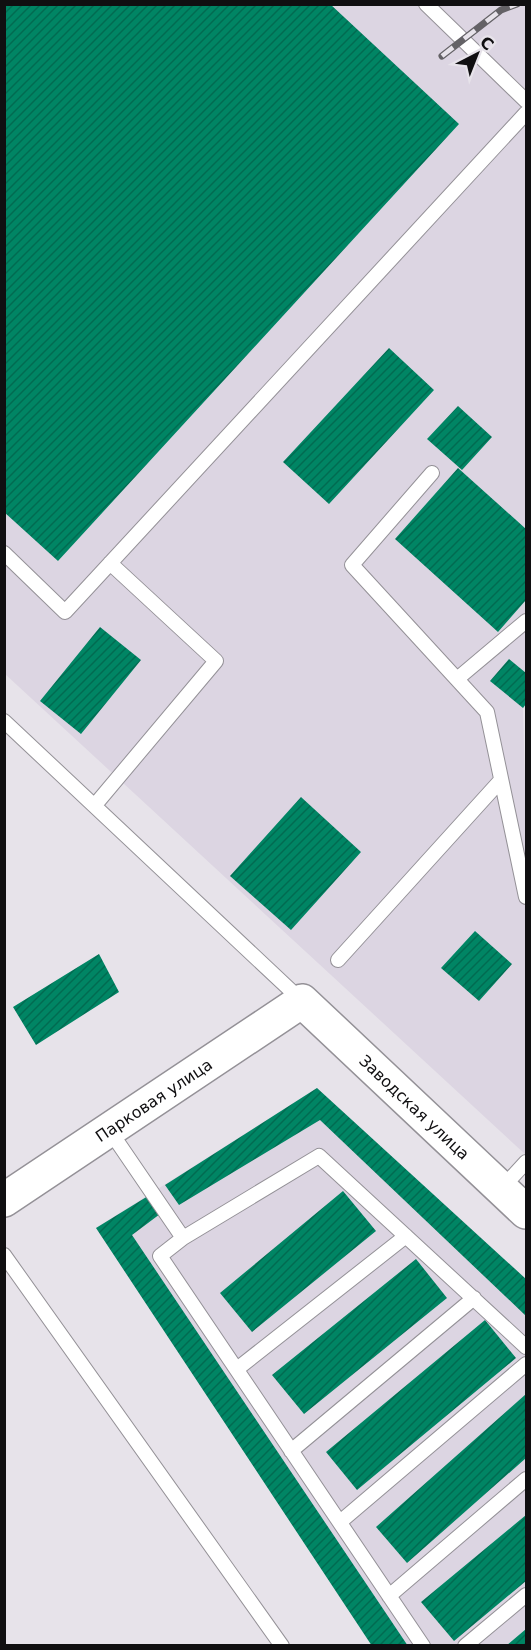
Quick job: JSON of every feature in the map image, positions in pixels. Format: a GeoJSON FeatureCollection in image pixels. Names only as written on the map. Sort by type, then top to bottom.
{"type":"FeatureCollection","features":[{"type":"Feature","properties":{"kind":"street","name":"Парковая улица"},"geometry":{"type":"LineString","coordinates":[[4,1200],[302,1001]]}},
{"type":"Feature","properties":{"kind":"street","name":"Заводская улица"},"geometry":{"type":"LineString","coordinates":[[302,1001],[526,1212]]}},
{"type":"Feature","properties":{"kind":"lane"},"geometry":{"type":"LineString","coordinates":[[426,4],[526,101]]}},
{"type":"Feature","properties":{"kind":"lane"},"geometry":{"type":"LineString","coordinates":[[4,553],[65,612],[526,113]]}},
{"type":"Feature","properties":{"kind":"lane"},"geometry":{"type":"LineString","coordinates":[[432,473],[352,566],[487,712],[526,897]]}},
{"type":"Feature","properties":{"kind":"lane"},"geometry":{"type":"LineString","coordinates":[[94,805],[216,661],[110,564]]}},
{"type":"Feature","properties":{"kind":"lane"},"geometry":{"type":"LineString","coordinates":[[457,680],[526,621]]}},
{"type":"Feature","properties":{"kind":"lane"},"geometry":{"type":"LineString","coordinates":[[4,721],[302,1001]]}},
{"type":"Feature","properties":{"kind":"lane"},"geometry":{"type":"LineString","coordinates":[[338,960],[501,780]]}},
{"type":"Feature","properties":{"kind":"lane"},"geometry":{"type":"LineString","coordinates":[[110,1131],[183,1238]]}},
{"type":"Feature","properties":{"kind":"lane"},"geometry":{"type":"LineString","coordinates":[[423,1646],[160,1256],[183,1238],[319,1156],[526,1347]]}},
{"type":"Feature","properties":{"kind":"lane"},"geometry":{"type":"LineString","coordinates":[[501,1189],[526,1162]]}},
{"type":"Feature","properties":{"kind":"lane"},"geometry":{"type":"LineString","coordinates":[[237,1369],[406,1236]]}},
{"type":"Feature","properties":{"kind":"lane"},"geometry":{"type":"LineString","coordinates":[[4,1255],[282,1646]]}},
{"type":"Feature","properties":{"kind":"lane"},"geometry":{"type":"LineString","coordinates":[[291,1451],[474,1298]]}},
{"type":"Feature","properties":{"kind":"lane"},"geometry":{"type":"LineString","coordinates":[[340,1522],[526,1364]]}},
{"type":"Feature","properties":{"kind":"lane"},"geometry":{"type":"LineString","coordinates":[[389,1596],[526,1479]]}},
{"type":"Feature","properties":{"kind":"lane"},"geometry":{"type":"LineString","coordinates":[[465,1646],[526,1594]]}},
{"type":"Feature","properties":{"kind":"shaded area"},"geometry":{"type":"Polygon","coordinates":[[[5,5],[526,5],[526,704],[523,709],[526,819],[526,1155],[5,674],[5,5]]]}},
{"type":"Feature","properties":{"kind":"shaded area"},"geometry":{"type":"Polygon","coordinates":[[[317,1088],[526,1279],[526,1645],[372,1645],[96,1228],[317,1088]]]}},
{"type":"Feature","properties":{"kind":"building"},"geometry":{"type":"Polygon","coordinates":[[[4,4],[330,4],[459,124],[58,561],[4,512],[4,4]]]}},
{"type":"Feature","properties":{"kind":"building"},"geometry":{"type":"Polygon","coordinates":[[[389,348],[434,390],[329,504],[283,462],[389,348]]]}},
{"type":"Feature","properties":{"kind":"building"},"geometry":{"type":"Polygon","coordinates":[[[458,406],[492,437],[462,470],[427,439],[458,406]]]}},
{"type":"Feature","properties":{"kind":"building"},"geometry":{"type":"Polygon","coordinates":[[[458,468],[526,529],[526,600],[498,632],[395,539],[458,468]]]}},
{"type":"Feature","properties":{"kind":"building"},"geometry":{"type":"Polygon","coordinates":[[[100,627],[141,660],[81,734],[40,701],[100,627]]]}},
{"type":"Feature","properties":{"kind":"building"},"geometry":{"type":"Polygon","coordinates":[[[509,659],[526,673],[526,704],[523,708],[490,681],[509,659]]]}},
{"type":"Feature","properties":{"kind":"building"},"geometry":{"type":"Polygon","coordinates":[[[301,797],[361,852],[291,930],[230,876],[301,797]]]}},
{"type":"Feature","properties":{"kind":"building"},"geometry":{"type":"Polygon","coordinates":[[[475,931],[512,964],[479,1001],[441,968],[475,931]]]}},
{"type":"Feature","properties":{"kind":"building"},"geometry":{"type":"Polygon","coordinates":[[[99,954],[119,992],[36,1045],[13,1007],[99,954]]]}},
{"type":"Feature","properties":{"kind":"building"},"geometry":{"type":"Polygon","coordinates":[[[317,1088],[526,1279],[526,1316],[320,1120],[179,1205],[165,1185],[317,1088]]]}},
{"type":"Feature","properties":{"kind":"building"},"geometry":{"type":"Polygon","coordinates":[[[343,1191],[376,1231],[252,1332],[220,1293],[343,1191]]]}},
{"type":"Feature","properties":{"kind":"building"},"geometry":{"type":"Polygon","coordinates":[[[148,1196],[160,1214],[132,1235],[408,1646],[372,1646],[96,1228],[148,1196]]]}},
{"type":"Feature","properties":{"kind":"building"},"geometry":{"type":"Polygon","coordinates":[[[416,1259],[447,1298],[304,1414],[272,1375],[416,1259]]]}},
{"type":"Feature","properties":{"kind":"building"},"geometry":{"type":"Polygon","coordinates":[[[485,1320],[516,1358],[357,1490],[326,1452],[485,1320]]]}},
{"type":"Feature","properties":{"kind":"building"},"geometry":{"type":"Polygon","coordinates":[[[526,1394],[526,1458],[407,1563],[376,1527],[526,1394]]]}},
{"type":"Feature","properties":{"kind":"building"},"geometry":{"type":"Polygon","coordinates":[[[526,1515],[526,1581],[454,1641],[421,1602],[526,1515]]]}},
{"type":"Feature","properties":{"kind":"building"},"geometry":{"type":"Polygon","coordinates":[[[526,1629],[526,1646],[506,1646],[526,1629]]]}},
{"type":"Feature","properties":{"kind":"railway"},"geometry":{"type":"LineString","coordinates":[[442,56],[501,10],[517,4]]}}]}
